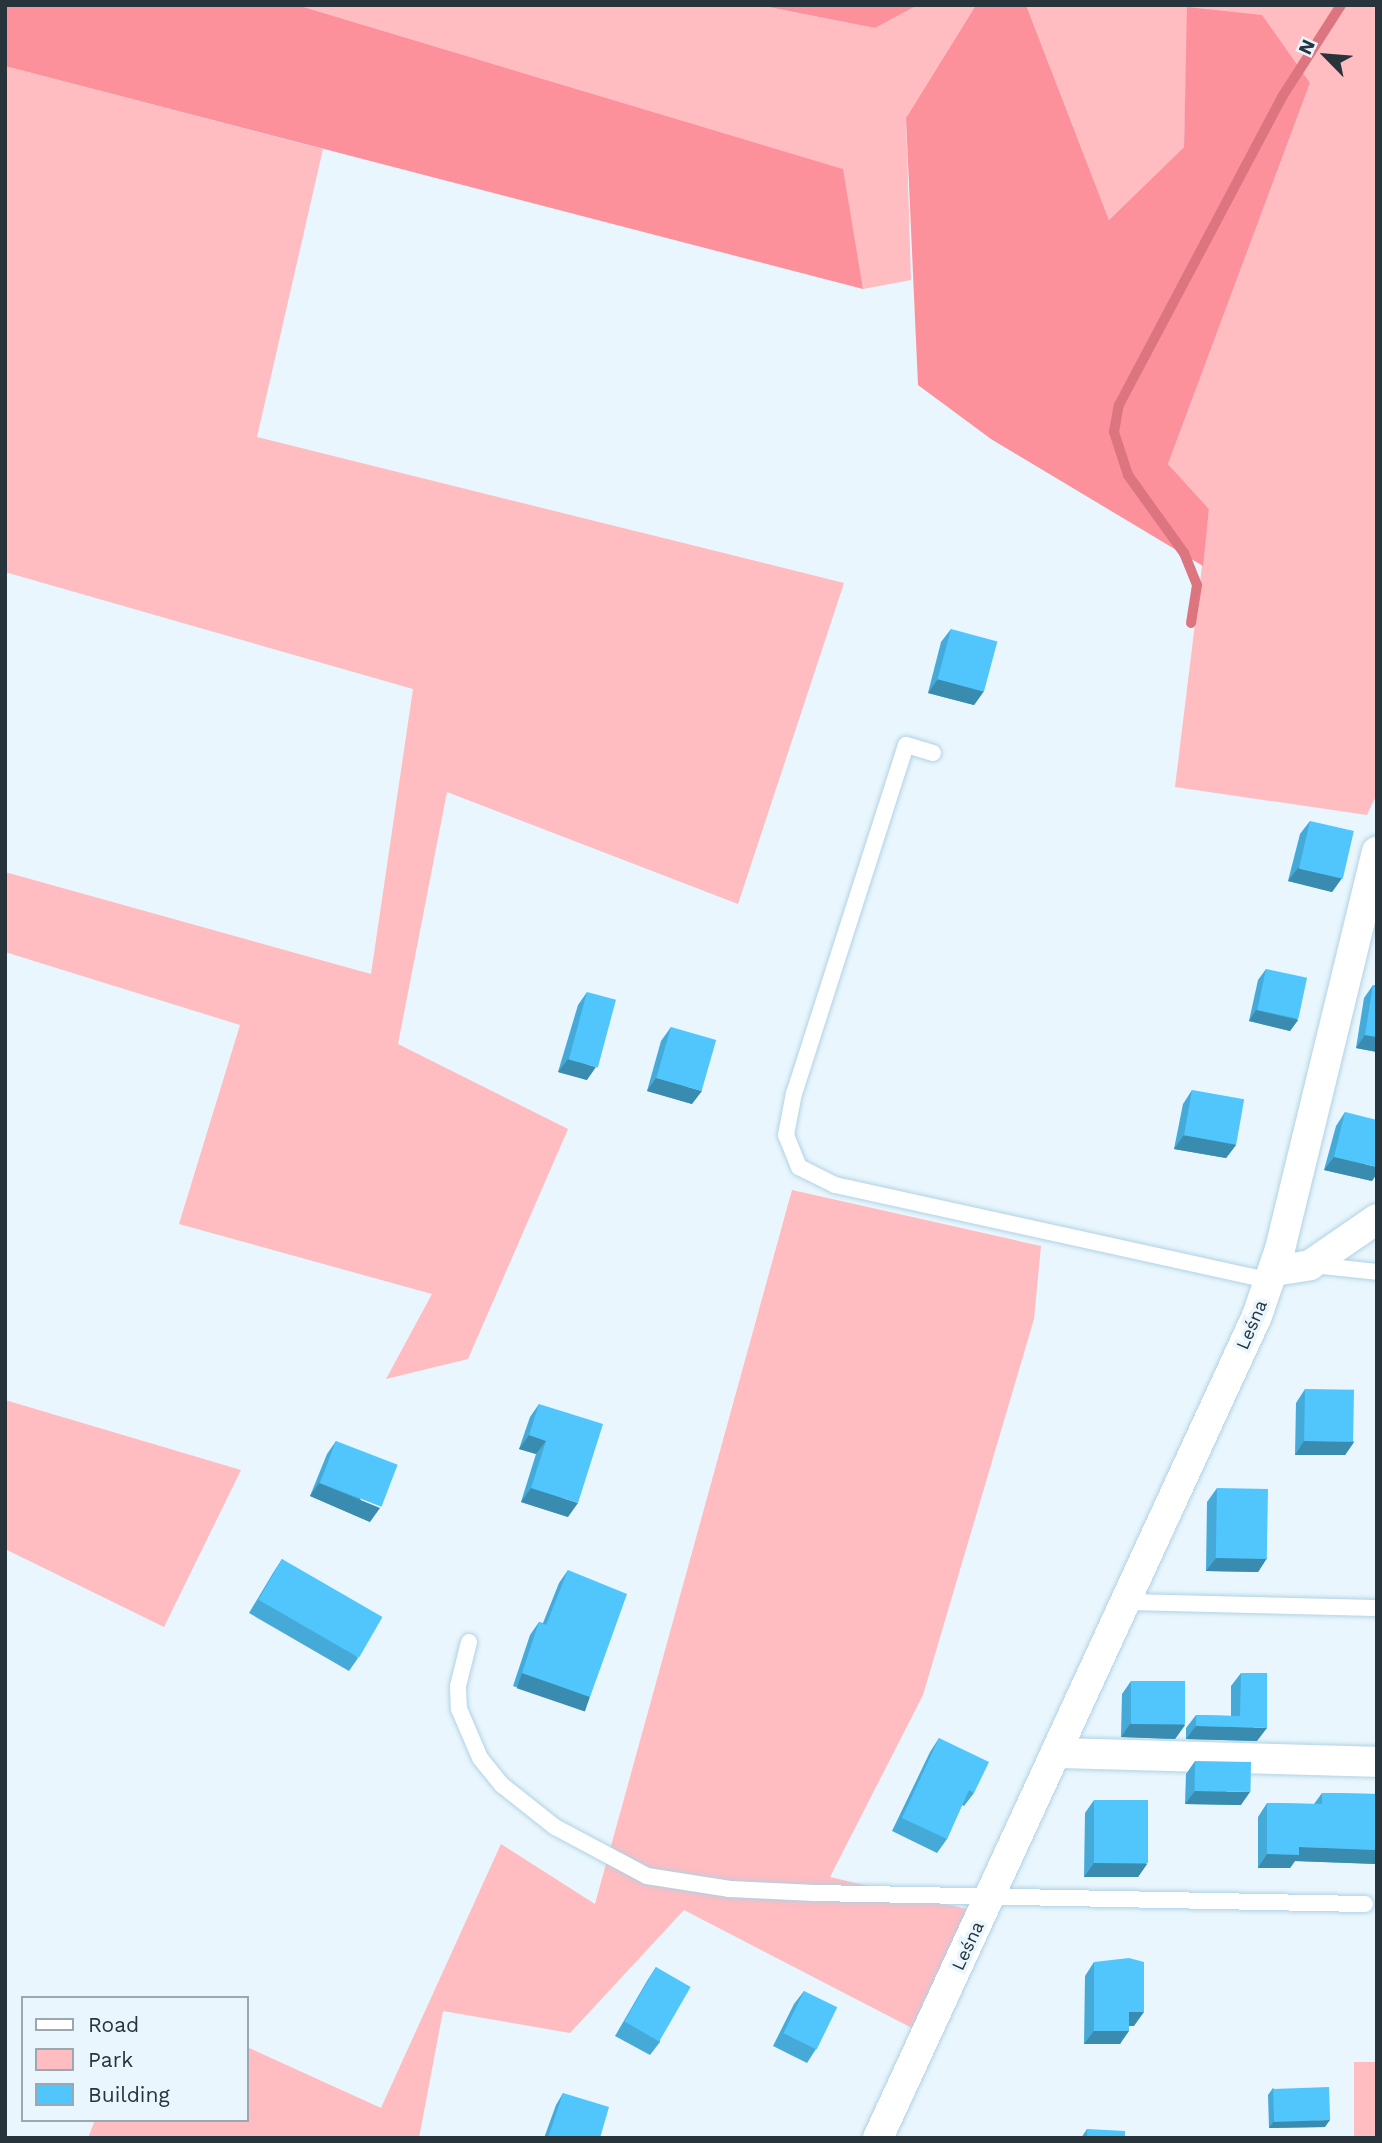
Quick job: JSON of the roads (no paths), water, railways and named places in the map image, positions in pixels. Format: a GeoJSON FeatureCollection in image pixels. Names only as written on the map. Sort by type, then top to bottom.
{"type":"FeatureCollection","features":[{"type":"Feature","properties":{"kind":"street","name":"Leśna"},"geometry":{"type":"LineString","coordinates":[[878,2138],[1057,1753],[1272,1276],[1375,865]]}},
{"type":"Feature","properties":{"kind":"street"},"geometry":{"type":"LineString","coordinates":[[1272,1276],[1311,1265],[1377,1219]]}},
{"type":"Feature","properties":{"kind":"street"},"geometry":{"type":"LineString","coordinates":[[1057,1753],[1377,1762]]}},
{"type":"Feature","properties":{"kind":"lane"},"geometry":{"type":"LineString","coordinates":[[933,752],[906,745],[794,1093],[786,1135],[799,1167],[835,1185],[1272,1276]]}},
{"type":"Feature","properties":{"kind":"lane"},"geometry":{"type":"LineString","coordinates":[[1311,1265],[1377,1272]]}},
{"type":"Feature","properties":{"kind":"lane"},"geometry":{"type":"LineString","coordinates":[[1126,1602],[1377,1608]]}},
{"type":"Feature","properties":{"kind":"lane"},"geometry":{"type":"LineString","coordinates":[[468,1642],[458,1686],[459,1709],[480,1758],[527,1807],[601,1855],[647,1875],[704,1886],[815,1893],[949,1894],[990,1899],[1365,1904]]}},
{"type":"Feature","properties":{"kind":"waterway"},"geometry":{"type":"LineString","coordinates":[[1191,623],[1197,585],[1184,553],[1128,475],[1114,432],[1119,405],[1282,97],[1341,5]]}}]}
